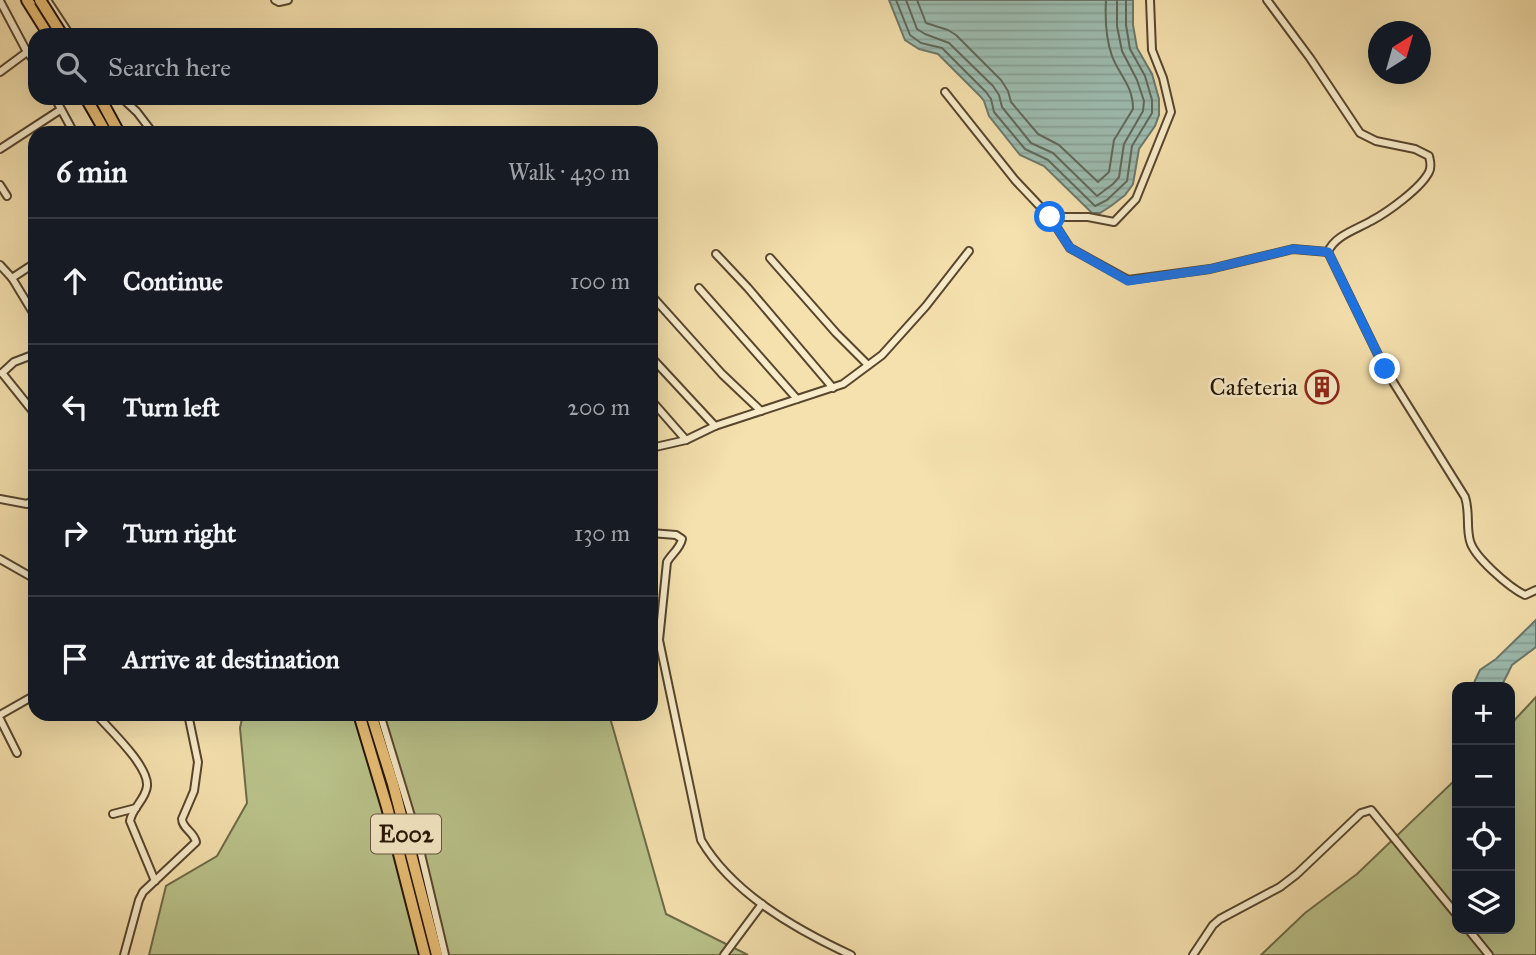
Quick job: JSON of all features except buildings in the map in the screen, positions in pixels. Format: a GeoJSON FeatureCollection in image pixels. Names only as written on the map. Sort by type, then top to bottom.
{"type":"FeatureCollection","features":[{"type":"Feature","properties":{"kind":"highway"},"geometry":{"type":"LineString","coordinates":[[27,0],[45,28]]}},
{"type":"Feature","properties":{"kind":"highway"},"geometry":{"type":"LineString","coordinates":[[40,0],[59,28]]}},
{"type":"Feature","properties":{"kind":"highway"},"geometry":{"type":"LineString","coordinates":[[90,105],[102,126]]}},
{"type":"Feature","properties":{"kind":"highway"},"geometry":{"type":"LineString","coordinates":[[104,105],[116,126]]}},
{"type":"Feature","properties":{"kind":"highway","name":"E002"},"geometry":{"type":"LineString","coordinates":[[361,721],[387,807],[425,955]]}},
{"type":"Feature","properties":{"kind":"highway","name":"E002"},"geometry":{"type":"LineString","coordinates":[[373,721],[393,784],[437,955]]}},
{"type":"Feature","properties":{"kind":"street"},"geometry":{"type":"LineString","coordinates":[[47,0],[60,28]]}},
{"type":"Feature","properties":{"kind":"street"},"geometry":{"type":"LineString","coordinates":[[275,0],[288,0]]}},
{"type":"Feature","properties":{"kind":"street"},"geometry":{"type":"LineString","coordinates":[[1050,217],[1088,217],[1114,222],[1136,199],[1171,112],[1163,78],[1152,50],[1150,0]]}},
{"type":"Feature","properties":{"kind":"street"},"geometry":{"type":"LineString","coordinates":[[1266,0],[1310,58],[1360,132],[1376,141],[1415,149],[1429,156],[1431,164],[1429,173],[1410,194],[1375,219],[1336,240],[1328,252]]}},
{"type":"Feature","properties":{"kind":"street"},"geometry":{"type":"LineString","coordinates":[[0,1],[27,52],[0,72]]}},
{"type":"Feature","properties":{"kind":"street"},"geometry":{"type":"LineString","coordinates":[[945,92],[1015,180],[1050,217],[1070,248],[1128,281],[1210,269],[1293,249],[1328,252]]}},
{"type":"Feature","properties":{"kind":"street"},"geometry":{"type":"LineString","coordinates":[[58,105],[70,126]]}},
{"type":"Feature","properties":{"kind":"street"},"geometry":{"type":"LineString","coordinates":[[130,105],[148,126]]}},
{"type":"Feature","properties":{"kind":"street"},"geometry":{"type":"LineString","coordinates":[[35,126],[60,110]]}},
{"type":"Feature","properties":{"kind":"street"},"geometry":{"type":"LineString","coordinates":[[0,149],[28,131]]}},
{"type":"Feature","properties":{"kind":"street"},"geometry":{"type":"LineString","coordinates":[[0,185],[8,196]]}},
{"type":"Feature","properties":{"kind":"street"},"geometry":{"type":"LineString","coordinates":[[658,446],[685,440],[715,426],[843,384],[882,355],[926,306],[969,251]]}},
{"type":"Feature","properties":{"kind":"street"},"geometry":{"type":"LineString","coordinates":[[1328,252],[1385,369],[1465,497],[1469,510],[1469,537],[1472,547],[1517,591],[1525,595],[1536,590]]}},
{"type":"Feature","properties":{"kind":"street"},"geometry":{"type":"LineString","coordinates":[[716,254],[834,388]]}},
{"type":"Feature","properties":{"kind":"street"},"geometry":{"type":"LineString","coordinates":[[770,258],[868,365]]}},
{"type":"Feature","properties":{"kind":"street"},"geometry":{"type":"LineString","coordinates":[[0,264],[28,304]]}},
{"type":"Feature","properties":{"kind":"street"},"geometry":{"type":"LineString","coordinates":[[12,278],[28,268]]}},
{"type":"Feature","properties":{"kind":"street"},"geometry":{"type":"LineString","coordinates":[[699,288],[797,399]]}},
{"type":"Feature","properties":{"kind":"street"},"geometry":{"type":"LineString","coordinates":[[658,303],[761,411]]}},
{"type":"Feature","properties":{"kind":"street"},"geometry":{"type":"LineString","coordinates":[[28,357],[14,362],[1,374],[28,406]]}},
{"type":"Feature","properties":{"kind":"street"},"geometry":{"type":"LineString","coordinates":[[658,365],[715,426]]}},
{"type":"Feature","properties":{"kind":"street"},"geometry":{"type":"LineString","coordinates":[[658,408],[685,440]]}},
{"type":"Feature","properties":{"kind":"street"},"geometry":{"type":"LineString","coordinates":[[0,499],[28,504]]}},
{"type":"Feature","properties":{"kind":"street"},"geometry":{"type":"LineString","coordinates":[[658,534],[677,535],[682,540],[680,547],[667,562],[659,640],[701,839],[713,861],[762,904],[823,942],[850,955]]}},
{"type":"Feature","properties":{"kind":"street"},"geometry":{"type":"LineString","coordinates":[[0,559],[28,575]]}},
{"type":"Feature","properties":{"kind":"street"},"geometry":{"type":"LineString","coordinates":[[17,753],[0,717],[28,699]]}},
{"type":"Feature","properties":{"kind":"street"},"geometry":{"type":"LineString","coordinates":[[102,721],[145,773],[147,785],[144,795],[130,816],[132,828],[155,881]]}},
{"type":"Feature","properties":{"kind":"street"},"geometry":{"type":"LineString","coordinates":[[124,955],[139,900],[196,842],[196,838],[182,823],[183,814],[194,791],[198,762],[189,721]]}},
{"type":"Feature","properties":{"kind":"street"},"geometry":{"type":"LineString","coordinates":[[382,721],[415,830],[445,955]]}},
{"type":"Feature","properties":{"kind":"street"},"geometry":{"type":"LineString","coordinates":[[113,814],[136,808]]}},
{"type":"Feature","properties":{"kind":"street"},"geometry":{"type":"LineString","coordinates":[[1192,955],[1220,919],[1280,887],[1361,813],[1371,810],[1452,909]]}},
{"type":"Feature","properties":{"kind":"street"},"geometry":{"type":"LineString","coordinates":[[724,955],[762,904]]}},
{"type":"Feature","properties":{"kind":"street"},"geometry":{"type":"LineString","coordinates":[[1472,934],[1489,955]]}},
{"type":"Feature","properties":{"kind":"green space"},"geometry":{"type":"Polygon","coordinates":[[[1536,697],[1536,955],[1261,955],[1305,913],[1357,874],[1452,783],[1452,934],[1515,934],[1515,720],[1536,697]]]}},
{"type":"Feature","properties":{"kind":"green space"},"geometry":{"type":"Polygon","coordinates":[[[242,721],[611,721],[666,914],[748,955],[149,955],[166,886],[217,856],[247,803],[242,721]]]}},
{"type":"Feature","properties":{"kind":"water"},"geometry":{"type":"Polygon","coordinates":[[[889,0],[1133,0],[1137,48],[1152,74],[1159,99],[1159,115],[1155,126],[1139,149],[1133,184],[1125,195],[1100,213],[1092,213],[1044,166],[1020,155],[989,116],[980,96],[938,54],[919,49],[905,40],[889,0]]]}},
{"type":"Feature","properties":{"kind":"water"},"geometry":{"type":"Polygon","coordinates":[[[1536,620],[1536,647],[1512,665],[1504,682],[1474,682],[1480,670],[1496,659],[1536,620]]]}},
{"type":"Feature","properties":{"kind":"place","name":"Cafeteria"},"geometry":{"type":"Point","coordinates":[1322,387]}},
{"type":"Feature","properties":{"kind":"route"},"geometry":{"type":"LineString","coordinates":[[1050,217],[1070,248],[1128,281],[1210,269],[1293,249],[1328,252],[1385,369]]}}]}
